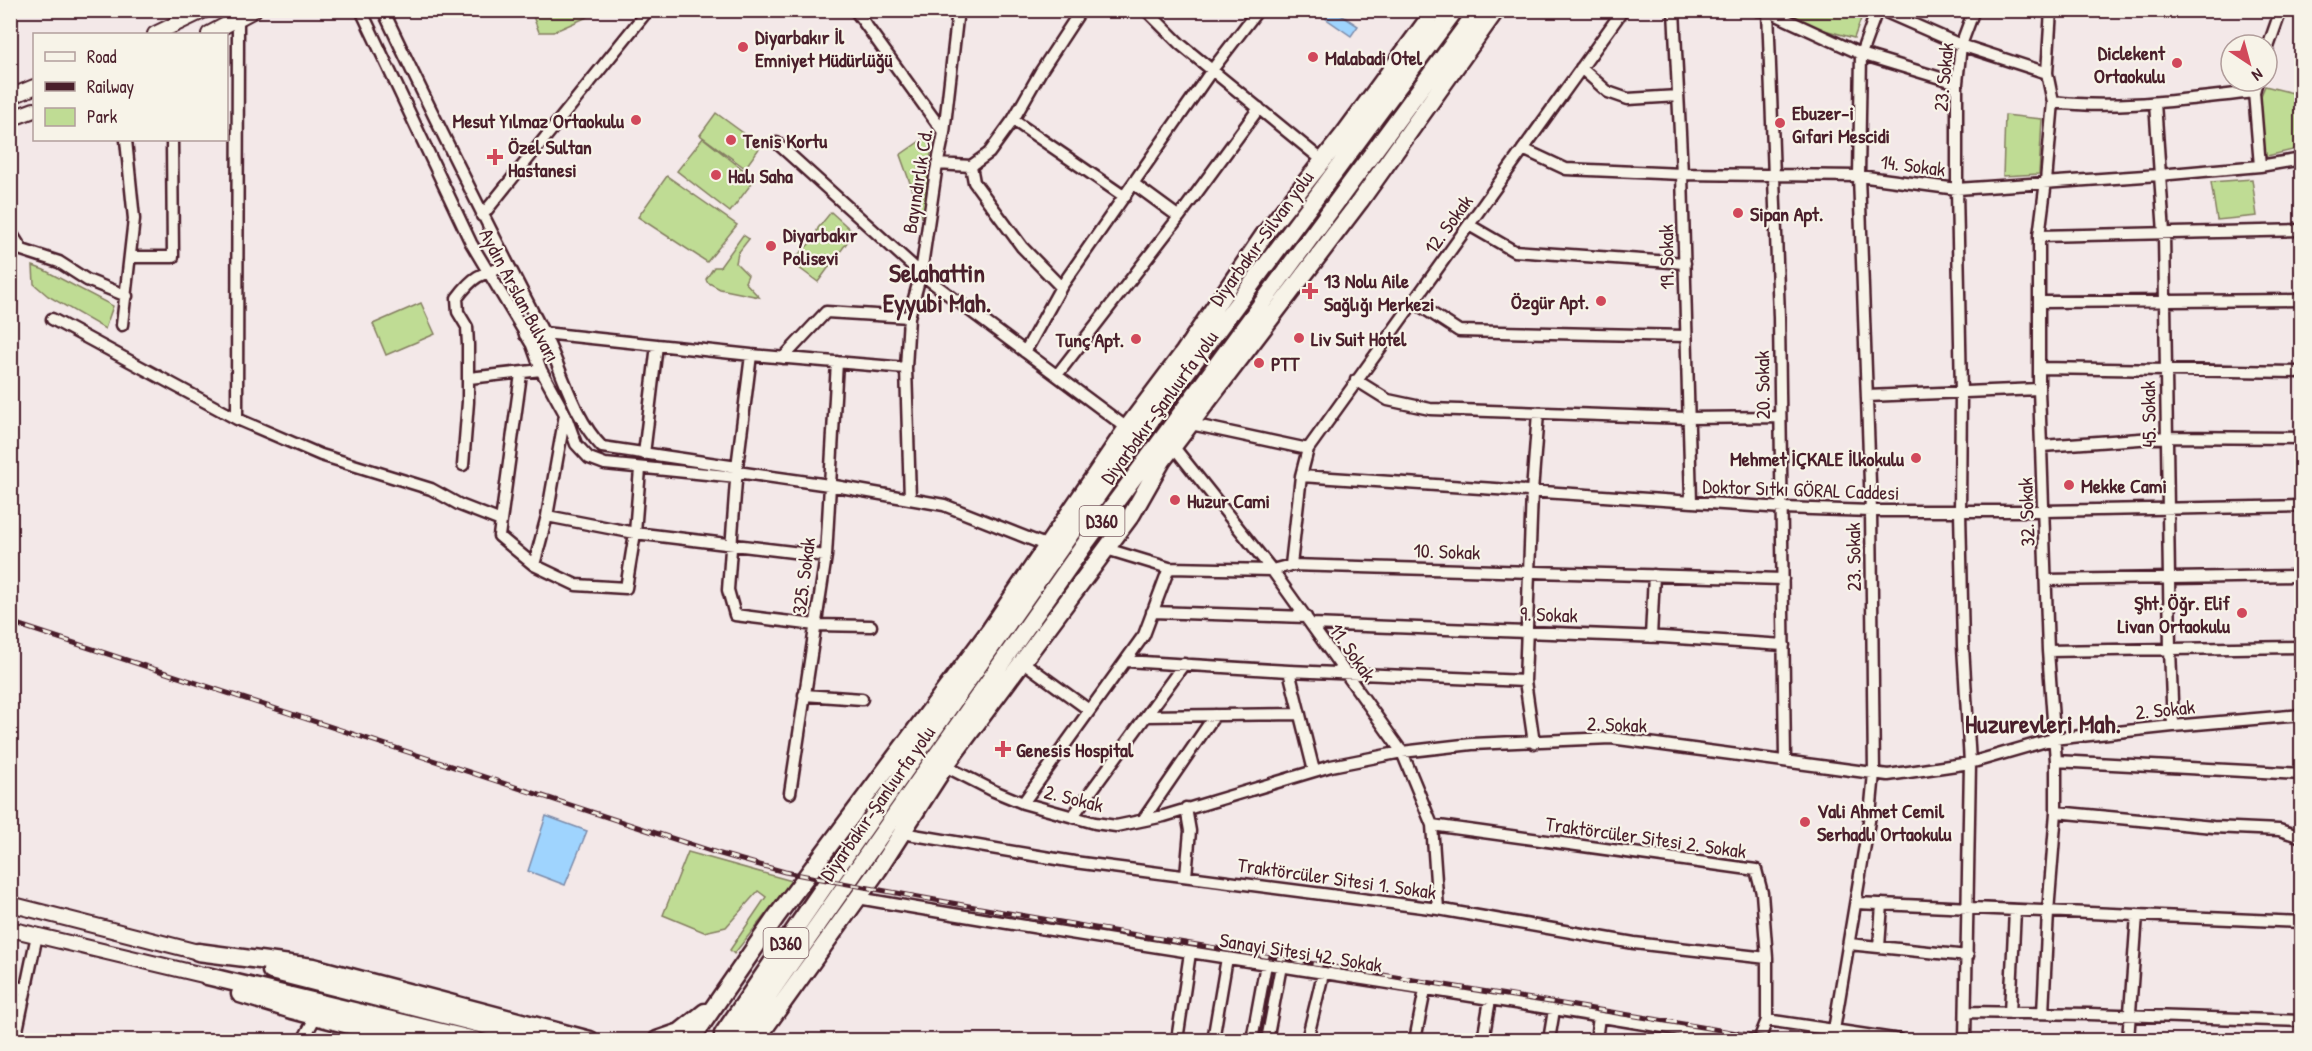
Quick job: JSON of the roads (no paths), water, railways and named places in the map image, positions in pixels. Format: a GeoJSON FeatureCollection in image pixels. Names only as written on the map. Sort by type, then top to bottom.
{"type":"FeatureCollection","features":[{"type":"Feature","properties":{"kind":"highway"},"geometry":{"type":"LineString","coordinates":[[1054,548],[1128,428],[1264,235],[1435,10]]}},
{"type":"Feature","properties":{"kind":"highway","name":"Diyarbakır-Silvan yolu"},"geometry":{"type":"LineString","coordinates":[[1054,548],[1455,10]]}},
{"type":"Feature","properties":{"kind":"highway","name":"Diyarbakır-Şanlıurfa yolu"},"geometry":{"type":"LineString","coordinates":[[730,1037],[1052,594],[1088,541],[1478,10]]}},
{"type":"Feature","properties":{"kind":"highway"},"geometry":{"type":"LineString","coordinates":[[756,1041],[858,898],[945,766],[1132,514],[1162,461],[1360,201],[1497,10]]}},
{"type":"Feature","properties":{"kind":"highway"},"geometry":{"type":"LineString","coordinates":[[1227,289],[1330,180]]}},
{"type":"Feature","properties":{"kind":"highway","name":"D360"},"geometry":{"type":"LineString","coordinates":[[691,1041],[776,917],[1054,548]]}},
{"type":"Feature","properties":{"kind":"highway","name":"D360"},"geometry":{"type":"LineString","coordinates":[[730,1037],[848,852],[918,752],[1054,548]]}},
{"type":"Feature","properties":{"kind":"highway"},"geometry":{"type":"LineString","coordinates":[[918,752],[947,688]]}},
{"type":"Feature","properties":{"kind":"highway"},"geometry":{"type":"LineString","coordinates":[[198,952],[543,1041]]}},
{"type":"Feature","properties":{"kind":"highway"},"geometry":{"type":"LineString","coordinates":[[198,952],[314,967],[590,1041]]}},
{"type":"Feature","properties":{"kind":"highway"},"geometry":{"type":"LineString","coordinates":[[207,976],[241,995],[316,1016],[357,1034],[406,1041]]}},
{"type":"Feature","properties":{"kind":"highway"},"geometry":{"type":"LineString","coordinates":[[207,976],[475,1041]]}},
{"type":"Feature","properties":{"kind":"highway"},"geometry":{"type":"LineString","coordinates":[[772,1041],[775,1025],[786,997]]}},
{"type":"Feature","properties":{"kind":"highway"},"geometry":{"type":"LineString","coordinates":[[657,1041],[680,1032],[712,1009]]}},
{"type":"Feature","properties":{"kind":"highway"},"geometry":{"type":"LineString","coordinates":[[704,1041],[712,1009]]}},
{"type":"Feature","properties":{"kind":"main road"},"geometry":{"type":"LineString","coordinates":[[211,33],[254,10]]}},
{"type":"Feature","properties":{"kind":"main road"},"geometry":{"type":"LineString","coordinates":[[157,33],[201,11]]}},
{"type":"Feature","properties":{"kind":"main road"},"geometry":{"type":"LineString","coordinates":[[10,97],[33,87]]}},
{"type":"Feature","properties":{"kind":"main road"},"geometry":{"type":"LineString","coordinates":[[10,118],[33,110]]}},
{"type":"Feature","properties":{"kind":"main road"},"geometry":{"type":"LineString","coordinates":[[1034,647],[1052,594]]}},
{"type":"Feature","properties":{"kind":"main road"},"geometry":{"type":"LineString","coordinates":[[10,904],[198,952]]}},
{"type":"Feature","properties":{"kind":"main road"},"geometry":{"type":"LineString","coordinates":[[10,928],[207,976]]}},
{"type":"Feature","properties":{"kind":"street","name":"Aydın Arslan Bulvarı"},"geometry":{"type":"LineString","coordinates":[[361,10],[486,273],[532,345],[541,370],[565,414],[576,444],[589,458],[605,464],[640,469],[737,472]]}},
{"type":"Feature","properties":{"kind":"street","name":"Aydın Arslan Bulvarı"},"geometry":{"type":"LineString","coordinates":[[383,10],[482,216],[544,333],[589,434],[602,447],[737,472],[945,505],[1054,548]]}},
{"type":"Feature","properties":{"kind":"street"},"geometry":{"type":"LineString","coordinates":[[482,216],[648,10]]}},
{"type":"Feature","properties":{"kind":"street"},"geometry":{"type":"LineString","coordinates":[[855,10],[944,133]]}},
{"type":"Feature","properties":{"kind":"street","name":"Bayındırlık Cd."},"geometry":{"type":"LineString","coordinates":[[910,499],[906,369],[909,317],[921,273],[937,164],[944,133],[957,10]]}},
{"type":"Feature","properties":{"kind":"street"},"geometry":{"type":"LineString","coordinates":[[937,164],[971,166],[989,153],[1013,120],[1041,71],[1082,10]]}},
{"type":"Feature","properties":{"kind":"street"},"geometry":{"type":"LineString","coordinates":[[1146,10],[1180,44],[1322,160]]}},
{"type":"Feature","properties":{"kind":"street"},"geometry":{"type":"LineString","coordinates":[[1025,352],[1061,286],[1212,70],[1258,10]]}},
{"type":"Feature","properties":{"kind":"street","name":"12. Sokak"},"geometry":{"type":"LineString","coordinates":[[1291,565],[1301,476],[1308,449],[1623,10]]}},
{"type":"Feature","properties":{"kind":"street","name":"19. Sokak"},"geometry":{"type":"LineString","coordinates":[[1674,10],[1682,174],[1691,502]]}},
{"type":"Feature","properties":{"kind":"street"},"geometry":{"type":"LineString","coordinates":[[1757,10],[1768,11],[1861,54],[1957,83]]}},
{"type":"Feature","properties":{"kind":"street"},"geometry":{"type":"LineString","coordinates":[[1879,10],[1961,45],[2047,73]]}},
{"type":"Feature","properties":{"kind":"street","name":"23. Sokak"},"geometry":{"type":"LineString","coordinates":[[1834,1030],[1856,903],[1874,773],[1871,511],[1859,176],[1861,54],[1879,10]]}},
{"type":"Feature","properties":{"kind":"street","name":"23. Sokak"},"geometry":{"type":"LineString","coordinates":[[1965,1041],[1970,763],[1963,646],[1960,511],[1961,393],[1957,83],[1961,45],[1974,10]]}},
{"type":"Feature","properties":{"kind":"street","name":"32. Sokak"},"geometry":{"type":"LineString","coordinates":[[2043,1013],[2056,812],[2056,761],[2048,651],[2039,389],[2039,236],[2053,102],[2047,73],[2051,10]]}},
{"type":"Feature","properties":{"kind":"street"},"geometry":{"type":"LineString","coordinates":[[2273,33],[2281,10]]}},
{"type":"Feature","properties":{"kind":"street","name":"20. Sokak"},"geometry":{"type":"LineString","coordinates":[[1768,11],[1779,317],[1785,759]]}},
{"type":"Feature","properties":{"kind":"street"},"geometry":{"type":"LineString","coordinates":[[237,419],[238,20]]}},
{"type":"Feature","properties":{"kind":"street"},"geometry":{"type":"LineString","coordinates":[[1581,68],[1608,92],[1628,99],[1678,96]]}},
{"type":"Feature","properties":{"kind":"street"},"geometry":{"type":"LineString","coordinates":[[2053,102],[2083,106],[2154,103],[2219,92]]}},
{"type":"Feature","properties":{"kind":"street"},"geometry":{"type":"LineString","coordinates":[[2255,93],[2260,166]]}},
{"type":"Feature","properties":{"kind":"street","name":"45. Sokak"},"geometry":{"type":"LineString","coordinates":[[2154,103],[2164,233],[2167,508],[2173,726]]}},
{"type":"Feature","properties":{"kind":"street"},"geometry":{"type":"LineString","coordinates":[[1057,375],[1179,218],[1259,108]]}},
{"type":"Feature","properties":{"kind":"street"},"geometry":{"type":"LineString","coordinates":[[1013,120],[1125,197]]}},
{"type":"Feature","properties":{"kind":"street"},"geometry":{"type":"LineString","coordinates":[[122,325],[134,219],[126,141]]}},
{"type":"Feature","properties":{"kind":"street"},"geometry":{"type":"LineString","coordinates":[[131,256],[173,257],[172,141]]}},
{"type":"Feature","properties":{"kind":"street"},"geometry":{"type":"LineString","coordinates":[[777,143],[921,273],[1128,428]]}},
{"type":"Feature","properties":{"kind":"street"},"geometry":{"type":"LineString","coordinates":[[1338,200],[1400,144]]}},
{"type":"Feature","properties":{"kind":"street","name":"14. Sokak"},"geometry":{"type":"LineString","coordinates":[[1523,149],[1566,169],[1682,174],[1859,176],[1957,189],[2046,181],[2159,175],[2260,166],[2301,159]]}},
{"type":"Feature","properties":{"kind":"street"},"geometry":{"type":"LineString","coordinates":[[971,166],[974,182],[1022,247],[1061,286]]}},
{"type":"Feature","properties":{"kind":"street"},"geometry":{"type":"LineString","coordinates":[[1134,184],[1179,218]]}},
{"type":"Feature","properties":{"kind":"street"},"geometry":{"type":"LineString","coordinates":[[1469,225],[1514,251],[1685,263]]}},
{"type":"Feature","properties":{"kind":"street"},"geometry":{"type":"LineString","coordinates":[[2039,236],[2301,230]]}},
{"type":"Feature","properties":{"kind":"street"},"geometry":{"type":"LineString","coordinates":[[10,231],[22,249],[58,262],[87,280],[127,296]]}},
{"type":"Feature","properties":{"kind":"street"},"geometry":{"type":"LineString","coordinates":[[463,465],[469,378],[467,327],[458,312],[457,298],[470,280],[508,266]]}},
{"type":"Feature","properties":{"kind":"street"},"geometry":{"type":"LineString","coordinates":[[1267,325],[1277,282]]}},
{"type":"Feature","properties":{"kind":"street"},"geometry":{"type":"LineString","coordinates":[[2040,302],[2301,300]]}},
{"type":"Feature","properties":{"kind":"street"},"geometry":{"type":"LineString","coordinates":[[1414,302],[1459,331],[1686,336]]}},
{"type":"Feature","properties":{"kind":"street"},"geometry":{"type":"LineString","coordinates":[[783,358],[826,312],[909,317]]}},
{"type":"Feature","properties":{"kind":"street"},"geometry":{"type":"LineString","coordinates":[[52,319],[237,419],[321,455],[431,489],[460,505],[501,521]]}},
{"type":"Feature","properties":{"kind":"street"},"geometry":{"type":"LineString","coordinates":[[525,335],[544,333],[906,369]]}},
{"type":"Feature","properties":{"kind":"street"},"geometry":{"type":"LineString","coordinates":[[644,454],[657,345]]}},
{"type":"Feature","properties":{"kind":"street"},"geometry":{"type":"LineString","coordinates":[[751,355],[737,472],[728,590],[735,615],[815,625],[871,626]]}},
{"type":"Feature","properties":{"kind":"street","name":"325. Sokak"},"geometry":{"type":"LineString","coordinates":[[790,793],[826,556],[837,362]]}},
{"type":"Feature","properties":{"kind":"street"},"geometry":{"type":"LineString","coordinates":[[2040,368],[2301,372]]}},
{"type":"Feature","properties":{"kind":"street"},"geometry":{"type":"LineString","coordinates":[[469,378],[541,370]]}},
{"type":"Feature","properties":{"kind":"street"},"geometry":{"type":"LineString","coordinates":[[521,374],[499,536],[534,565],[576,585],[627,588],[635,533],[640,469]]}},
{"type":"Feature","properties":{"kind":"street"},"geometry":{"type":"LineString","coordinates":[[1356,380],[1388,400],[1430,409],[1687,418],[1780,417]]}},
{"type":"Feature","properties":{"kind":"street"},"geometry":{"type":"LineString","coordinates":[[1867,396],[2039,389]]}},
{"type":"Feature","properties":{"kind":"street"},"geometry":{"type":"LineString","coordinates":[[1534,743],[1525,681],[1532,492],[1538,413]]}},
{"type":"Feature","properties":{"kind":"street"},"geometry":{"type":"LineString","coordinates":[[534,565],[547,516],[565,414]]}},
{"type":"Feature","properties":{"kind":"street"},"geometry":{"type":"LineString","coordinates":[[1191,424],[1308,449]]}},
{"type":"Feature","properties":{"kind":"street"},"geometry":{"type":"LineString","coordinates":[[2042,446],[2167,437],[2301,438]]}},
{"type":"Feature","properties":{"kind":"street","name":"11. Sokak"},"geometry":{"type":"LineString","coordinates":[[1173,446],[1272,570],[1402,752],[1432,825],[1438,909]]}},
{"type":"Feature","properties":{"kind":"street","name":"Doktor Sıtkı GÖRAL Caddesi"},"geometry":{"type":"LineString","coordinates":[[1301,476],[1783,508],[1871,511],[2044,511],[2301,506]]}},
{"type":"Feature","properties":{"kind":"street"},"geometry":{"type":"LineString","coordinates":[[547,516],[635,533],[826,556]]}},
{"type":"Feature","properties":{"kind":"street","name":"10. Sokak"},"geometry":{"type":"LineString","coordinates":[[1113,551],[1169,568],[1272,570],[1291,565],[1784,579]]}},
{"type":"Feature","properties":{"kind":"street"},"geometry":{"type":"LineString","coordinates":[[1023,803],[1144,634],[1169,568]]}},
{"type":"Feature","properties":{"kind":"street"},"geometry":{"type":"LineString","coordinates":[[1651,637],[1654,575]]}},
{"type":"Feature","properties":{"kind":"street"},"geometry":{"type":"LineString","coordinates":[[2047,580],[2301,576]]}},
{"type":"Feature","properties":{"kind":"street","name":"9. Sokak"},"geometry":{"type":"LineString","coordinates":[[1152,612],[1784,645]]}},
{"type":"Feature","properties":{"kind":"street"},"geometry":{"type":"LineString","coordinates":[[2048,651],[2301,647]]}},
{"type":"Feature","properties":{"kind":"street"},"geometry":{"type":"LineString","coordinates":[[1126,661],[1345,674],[1525,681]]}},
{"type":"Feature","properties":{"kind":"street"},"geometry":{"type":"LineString","coordinates":[[1023,662],[1089,710]]}},
{"type":"Feature","properties":{"kind":"street"},"geometry":{"type":"LineString","coordinates":[[1072,816],[1184,664]]}},
{"type":"Feature","properties":{"kind":"street"},"geometry":{"type":"LineString","coordinates":[[1289,671],[1314,771]]}},
{"type":"Feature","properties":{"kind":"street"},"geometry":{"type":"LineString","coordinates":[[804,695],[862,699]]}},
{"type":"Feature","properties":{"kind":"street"},"geometry":{"type":"LineString","coordinates":[[1146,716],[1300,714]]}},
{"type":"Feature","properties":{"kind":"street"},"geometry":{"type":"LineString","coordinates":[[1143,820],[1215,715]]}},
{"type":"Feature","properties":{"kind":"street","name":"2. Sokak"},"geometry":{"type":"LineString","coordinates":[[945,766],[1023,803],[1095,824],[1116,826],[1314,771],[1402,752],[1472,744],[1611,738],[1785,759],[1888,775],[1970,763],[2053,739],[2301,715]]}},
{"type":"Feature","properties":{"kind":"street"},"geometry":{"type":"LineString","coordinates":[[2056,761],[2301,774]]}},
{"type":"Feature","properties":{"kind":"street"},"geometry":{"type":"LineString","coordinates":[[1186,808],[1190,831],[1186,876]]}},
{"type":"Feature","properties":{"kind":"street"},"geometry":{"type":"LineString","coordinates":[[2056,812],[2203,826],[2279,830],[2301,837]]}},
{"type":"Feature","properties":{"kind":"street","name":"Traktörcüler Sitesi 2. Sokak"},"geometry":{"type":"LineString","coordinates":[[1432,825],[1756,870],[1762,893],[1767,958],[1767,1020],[1759,1041]]}},
{"type":"Feature","properties":{"kind":"street","name":"Traktörcüler Sitesi 1. Sokak"},"geometry":{"type":"LineString","coordinates":[[902,833],[1074,862],[1438,909],[1634,943],[1767,958]]}},
{"type":"Feature","properties":{"kind":"street","name":"Sanayi Sitesi 42. Sokak"},"geometry":{"type":"LineString","coordinates":[[858,898],[1738,1041]]}},
{"type":"Feature","properties":{"kind":"street"},"geometry":{"type":"LineString","coordinates":[[1856,903],[2301,922]]}},
{"type":"Feature","properties":{"kind":"street"},"geometry":{"type":"LineString","coordinates":[[1879,947],[1882,904]]}},
{"type":"Feature","properties":{"kind":"street"},"geometry":{"type":"LineString","coordinates":[[2010,1013],[2015,910]]}},
{"type":"Feature","properties":{"kind":"street"},"geometry":{"type":"LineString","coordinates":[[2128,1041],[2137,915]]}},
{"type":"Feature","properties":{"kind":"street"},"geometry":{"type":"LineString","coordinates":[[27,1041],[13,1038],[16,1010],[25,989],[37,935]]}},
{"type":"Feature","properties":{"kind":"street"},"geometry":{"type":"LineString","coordinates":[[1849,944],[1968,956]]}},
{"type":"Feature","properties":{"kind":"street"},"geometry":{"type":"LineString","coordinates":[[1177,1041],[1190,953]]}},
{"type":"Feature","properties":{"kind":"street"},"geometry":{"type":"LineString","coordinates":[[1213,1041],[1227,958]]}},
{"type":"Feature","properties":{"kind":"street"},"geometry":{"type":"LineString","coordinates":[[1252,1041],[1266,964]]}},
{"type":"Feature","properties":{"kind":"street"},"geometry":{"type":"LineString","coordinates":[[1267,1041],[1281,966]]}},
{"type":"Feature","properties":{"kind":"street"},"geometry":{"type":"LineString","coordinates":[[1307,1041],[1323,974]]}},
{"type":"Feature","properties":{"kind":"street"},"geometry":{"type":"LineString","coordinates":[[10,986],[25,989]]}},
{"type":"Feature","properties":{"kind":"street"},"geometry":{"type":"LineString","coordinates":[[1415,1041],[1425,990]]}},
{"type":"Feature","properties":{"kind":"street"},"geometry":{"type":"LineString","coordinates":[[1483,1041],[1490,1000]]}},
{"type":"Feature","properties":{"kind":"street"},"geometry":{"type":"LineString","coordinates":[[1549,1041],[1554,1010]]}},
{"type":"Feature","properties":{"kind":"street"},"geometry":{"type":"LineString","coordinates":[[1967,1012],[2301,1021]]}},
{"type":"Feature","properties":{"kind":"street"},"geometry":{"type":"LineString","coordinates":[[303,1041],[316,1016]]}},
{"type":"Feature","properties":{"kind":"street"},"geometry":{"type":"LineString","coordinates":[[1596,1041],[1599,1017]]}},
{"type":"Feature","properties":{"kind":"street"},"geometry":{"type":"LineString","coordinates":[[1767,1020],[1900,1041]]}},
{"type":"Feature","properties":{"kind":"water"},"geometry":{"type":"Polygon","coordinates":[[[1331,10],[1358,26],[1351,36],[1325,18],[1331,10]]]}},
{"type":"Feature","properties":{"kind":"water"},"geometry":{"type":"Polygon","coordinates":[[[546,816],[587,831],[565,885],[528,871],[546,816]]]}},
{"type":"Feature","properties":{"kind":"railway"},"geometry":{"type":"LineString","coordinates":[[10,622],[717,853],[785,872],[1157,938],[1778,1040]]}},
{"type":"Feature","properties":{"kind":"place","name":"Diyarbakır İl Emniyet Müdürlüğü"},"geometry":{"type":"Point","coordinates":[743,47]}},
{"type":"Feature","properties":{"kind":"place","name":"Malabadi Otel"},"geometry":{"type":"Point","coordinates":[1313,57]}},
{"type":"Feature","properties":{"kind":"place","name":"Diclekent Ortaokulu"},"geometry":{"type":"Point","coordinates":[2177,63]}},
{"type":"Feature","properties":{"kind":"place","name":"Mesut Yılmaz Ortaokulu"},"geometry":{"type":"Point","coordinates":[636,120]}},
{"type":"Feature","properties":{"kind":"place","name":"Ebuzer-i Gıfari Mescidi"},"geometry":{"type":"Point","coordinates":[1780,123]}},
{"type":"Feature","properties":{"kind":"place","name":"Tenis Kortu"},"geometry":{"type":"Point","coordinates":[731,140]}},
{"type":"Feature","properties":{"kind":"place","name":"Özel Sultan Hastanesi"},"geometry":{"type":"Point","coordinates":[495,157]}},
{"type":"Feature","properties":{"kind":"place","name":"Halı Saha"},"geometry":{"type":"Point","coordinates":[716,175]}},
{"type":"Feature","properties":{"kind":"place","name":"Sipan Apt."},"geometry":{"type":"Point","coordinates":[1738,213]}},
{"type":"Feature","properties":{"kind":"place","name":"Diyarbakır Polisevi"},"geometry":{"type":"Point","coordinates":[771,246]}},
{"type":"Feature","properties":{"kind":"place","name":"13 Nolu Aile Sağlığı Merkezi"},"geometry":{"type":"Point","coordinates":[1310,291]}},
{"type":"Feature","properties":{"kind":"place","name":"Özgür Apt."},"geometry":{"type":"Point","coordinates":[1601,301]}},
{"type":"Feature","properties":{"kind":"place","name":"Liv Suit Hotel"},"geometry":{"type":"Point","coordinates":[1299,338]}},
{"type":"Feature","properties":{"kind":"place","name":"Tunç Apt."},"geometry":{"type":"Point","coordinates":[1136,339]}},
{"type":"Feature","properties":{"kind":"place","name":"PTT"},"geometry":{"type":"Point","coordinates":[1259,363]}},
{"type":"Feature","properties":{"kind":"place","name":"Mehmet İÇKALE İlkokulu"},"geometry":{"type":"Point","coordinates":[1916,458]}},
{"type":"Feature","properties":{"kind":"place","name":"Mekke Cami"},"geometry":{"type":"Point","coordinates":[2069,485]}},
{"type":"Feature","properties":{"kind":"place","name":"Huzur Cami"},"geometry":{"type":"Point","coordinates":[1175,500]}},
{"type":"Feature","properties":{"kind":"place","name":"Şht. Öğr. Elif Livan Ortaokulu"},"geometry":{"type":"Point","coordinates":[2242,613]}},
{"type":"Feature","properties":{"kind":"place","name":"Genesis Hospital"},"geometry":{"type":"Point","coordinates":[1003,749]}},
{"type":"Feature","properties":{"kind":"place","name":"Vali Ahmet Cemil Serhadlı Ortaokulu"},"geometry":{"type":"Point","coordinates":[1805,822]}},
{"type":"Feature","properties":{"kind":"district","name":"Selahattin Eyyubi Mah."},"geometry":{"type":"Point","coordinates":[937,287]}},
{"type":"Feature","properties":{"kind":"district","name":"Huzurevleri Mah."},"geometry":{"type":"Point","coordinates":[2043,723]}}]}
